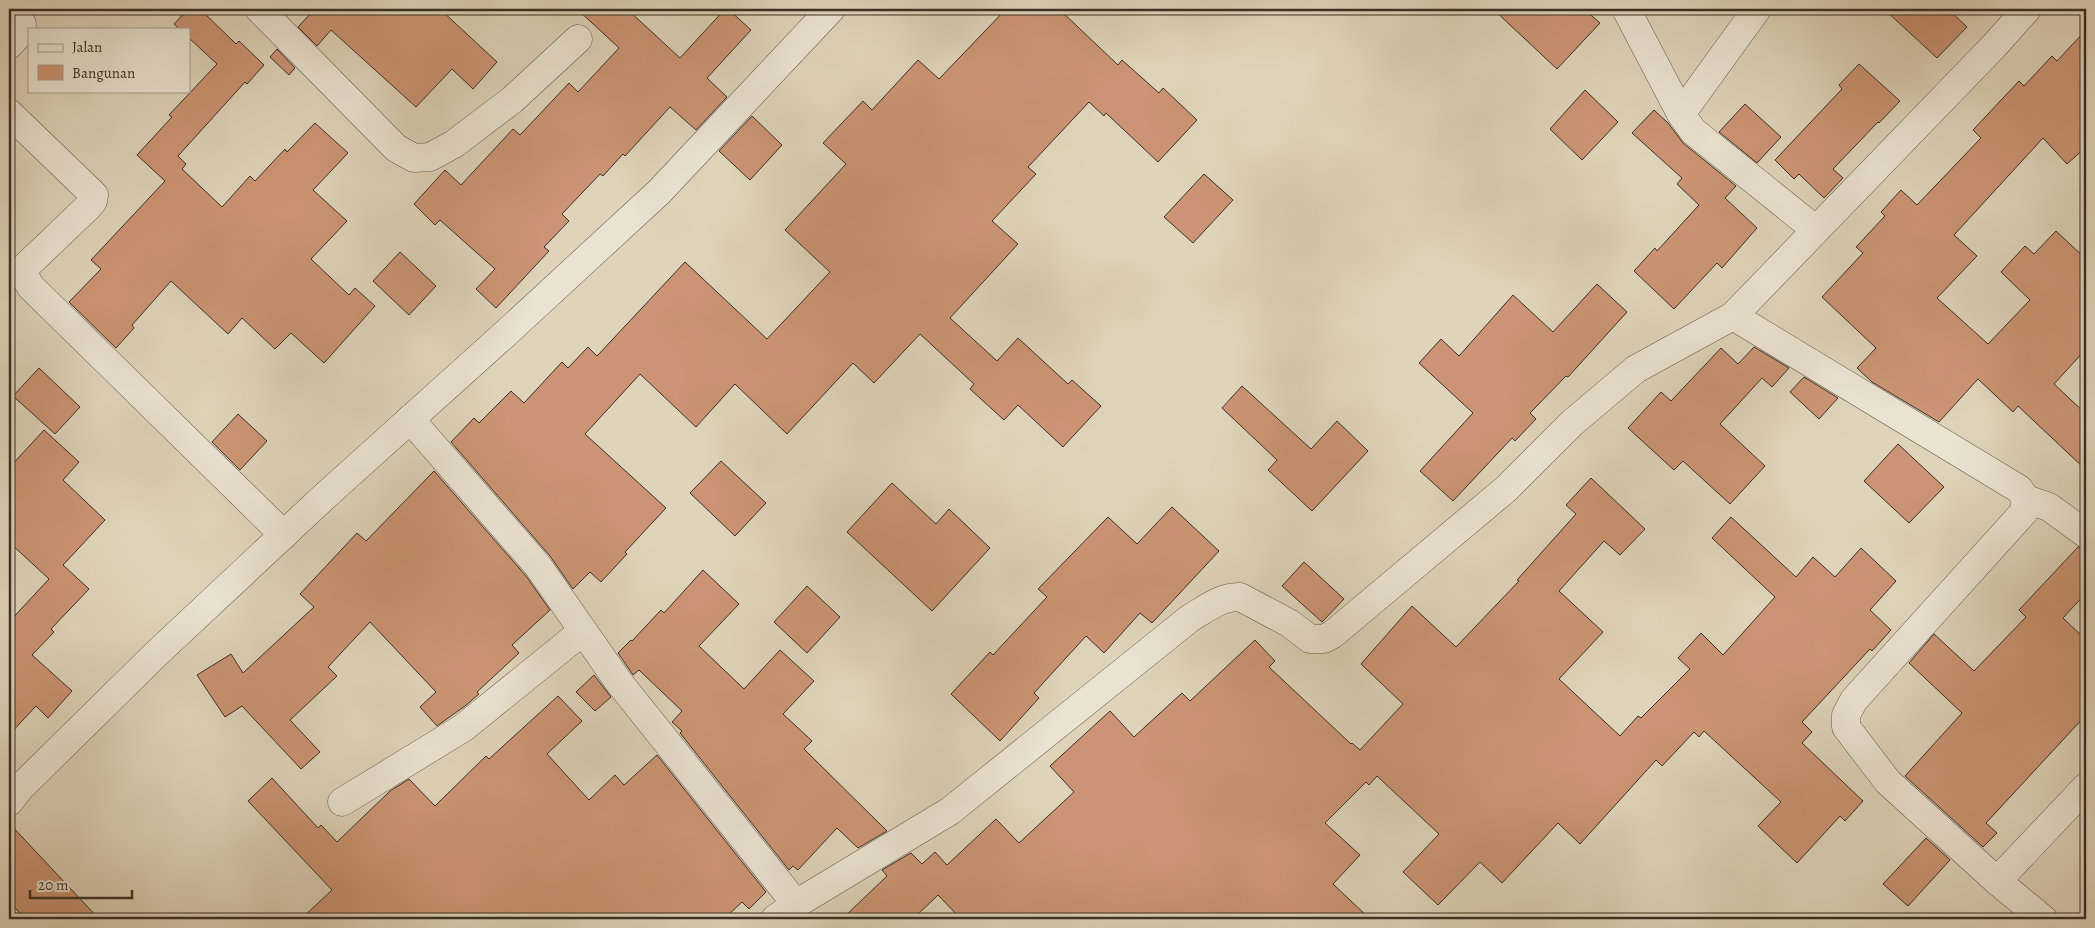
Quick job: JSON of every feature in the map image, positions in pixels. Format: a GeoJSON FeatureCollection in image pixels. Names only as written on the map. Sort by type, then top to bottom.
{"type":"FeatureCollection","features":[{"type":"Feature","properties":{"kind":"street"},"geometry":{"type":"LineString","coordinates":[[259,9],[396,148],[414,158],[430,157],[454,144],[512,100],[578,39]]}},
{"type":"Feature","properties":{"kind":"street"},"geometry":{"type":"LineString","coordinates":[[9,802],[20,788],[148,662],[325,496],[659,192],[831,9]]}},
{"type":"Feature","properties":{"kind":"street"},"geometry":{"type":"LineString","coordinates":[[1626,9],[1681,114],[1693,131],[1816,230]]}},
{"type":"Feature","properties":{"kind":"street"},"geometry":{"type":"LineString","coordinates":[[1681,114],[1757,9]]}},
{"type":"Feature","properties":{"kind":"street"},"geometry":{"type":"LineString","coordinates":[[410,419],[538,566],[618,681],[786,912],[950,811],[1189,619],[1220,601],[1232,597],[1240,597],[1289,623],[1310,639],[1324,639],[1332,634],[1506,489],[1572,423],[1636,369],[1733,316],[1994,46],[2027,9]]}},
{"type":"Feature","properties":{"kind":"street"},"geometry":{"type":"LineString","coordinates":[[9,12],[22,24],[20,33],[9,46]]}},
{"type":"Feature","properties":{"kind":"street"},"geometry":{"type":"LineString","coordinates":[[9,113],[94,195],[93,201],[88,207],[24,268],[23,274],[31,287],[284,535]]}},
{"type":"Feature","properties":{"kind":"street"},"geometry":{"type":"LineString","coordinates":[[1733,316],[2019,489],[2026,499],[2049,507],[2086,534]]}},
{"type":"Feature","properties":{"kind":"street"},"geometry":{"type":"LineString","coordinates":[[2026,499],[2024,512],[1854,700],[1846,715],[1846,727],[1888,782],[1997,881],[2044,919]]}},
{"type":"Feature","properties":{"kind":"street"},"geometry":{"type":"LineString","coordinates":[[342,802],[463,728],[583,631]]}},
{"type":"Feature","properties":{"kind":"street"},"geometry":{"type":"LineString","coordinates":[[1997,881],[2086,787]]}},
{"type":"Feature","properties":{"kind":"building"},"geometry":{"type":"Polygon","coordinates":[[[188,9],[200,9],[236,44],[239,41],[264,65],[247,84],[245,82],[178,156],[186,164],[182,169],[222,207],[250,176],[255,181],[285,149],[287,152],[315,123],[348,153],[313,190],[347,221],[311,259],[349,295],[355,288],[375,306],[324,363],[291,333],[275,349],[242,318],[228,334],[171,281],[132,325],[134,328],[116,348],[69,302],[101,269],[91,260],[165,181],[137,155],[172,117],[169,115],[217,64],[190,39],[190,28],[178,28],[174,24],[188,9]]]}},
{"type":"Feature","properties":{"kind":"building"},"geometry":{"type":"Polygon","coordinates":[[[308,9],[440,9],[497,62],[473,89],[452,69],[416,107],[331,30],[317,46],[298,27],[312,12],[308,9]]]}},
{"type":"Feature","properties":{"kind":"building"},"geometry":{"type":"Polygon","coordinates":[[[577,9],[627,9],[680,58],[725,9],[728,9],[751,30],[707,78],[727,97],[696,130],[670,107],[625,156],[623,154],[603,176],[600,174],[562,214],[569,221],[544,247],[549,251],[496,308],[476,289],[495,269],[440,220],[435,225],[414,204],[445,170],[461,185],[513,129],[520,135],[569,83],[578,92],[619,48],[577,9]]]}},
{"type":"Feature","properties":{"kind":"building"},"geometry":{"type":"Polygon","coordinates":[[[1006,9],[1059,9],[1118,65],[1122,60],[1159,93],[1163,88],[1197,120],[1158,162],[1106,113],[1104,116],[1089,102],[1028,167],[1036,174],[992,221],[1018,244],[950,318],[997,361],[1018,338],[1068,384],[1072,380],[1101,406],[1063,447],[1018,405],[1004,420],[970,389],[974,384],[920,334],[874,383],[853,363],[787,434],[735,384],[696,427],[640,374],[585,434],[666,508],[625,552],[627,554],[601,582],[590,572],[573,589],[550,556],[451,442],[474,418],[479,423],[511,391],[524,403],[562,362],[568,368],[588,347],[597,356],[685,262],[767,339],[830,272],[785,230],[846,164],[823,143],[863,101],[872,110],[918,60],[939,79],[1006,9]]]}},
{"type":"Feature","properties":{"kind":"building"},"geometry":{"type":"Polygon","coordinates":[[[1493,9],[1584,9],[1600,23],[1557,69],[1493,9]]]}},
{"type":"Feature","properties":{"kind":"building"},"geometry":{"type":"Polygon","coordinates":[[[1884,9],[1948,9],[1967,27],[1937,58],[1884,9]]]}},
{"type":"Feature","properties":{"kind":"building"},"geometry":{"type":"Polygon","coordinates":[[[2086,30],[2086,147],[2067,164],[2043,138],[1954,235],[1977,256],[1937,298],[1988,344],[2030,300],[2001,272],[2025,246],[2034,254],[2056,231],[2086,259],[2086,349],[2054,384],[2086,414],[2086,470],[2018,406],[2013,412],[1978,379],[1939,422],[1872,382],[1857,368],[1876,348],[1822,297],[1863,253],[1856,247],[1885,216],[1881,212],[1901,190],[1917,205],[1981,138],[1973,130],[2019,81],[2024,86],[2052,56],[2057,61],[2086,30]]]}},
{"type":"Feature","properties":{"kind":"building"},"geometry":{"type":"Polygon","coordinates":[[[277,49],[295,68],[289,75],[270,57],[277,49]]]}},
{"type":"Feature","properties":{"kind":"building"},"geometry":{"type":"Polygon","coordinates":[[[1859,64],[1900,101],[1833,169],[1843,178],[1824,198],[1799,174],[1794,179],[1775,160],[1842,89],[1839,85],[1859,64]]]}},
{"type":"Feature","properties":{"kind":"building"},"geometry":{"type":"Polygon","coordinates":[[[1585,90],[1618,122],[1582,160],[1550,129],[1585,90]]]}},
{"type":"Feature","properties":{"kind":"building"},"geometry":{"type":"Polygon","coordinates":[[[1745,104],[1781,137],[1757,163],[1719,132],[1745,104]]]}},
{"type":"Feature","properties":{"kind":"building"},"geometry":{"type":"Polygon","coordinates":[[[1654,110],[1668,123],[1683,143],[1736,186],[1725,198],[1757,228],[1722,268],[1717,263],[1674,309],[1634,271],[1655,248],[1657,251],[1699,205],[1677,184],[1682,178],[1632,133],[1654,110]]]}},
{"type":"Feature","properties":{"kind":"building"},"geometry":{"type":"Polygon","coordinates":[[[752,116],[782,145],[750,180],[719,151],[752,116]]]}},
{"type":"Feature","properties":{"kind":"building"},"geometry":{"type":"Polygon","coordinates":[[[1204,174],[1233,200],[1193,243],[1164,217],[1204,174]]]}},
{"type":"Feature","properties":{"kind":"building"},"geometry":{"type":"Polygon","coordinates":[[[400,252],[436,286],[409,315],[373,281],[400,252]]]}},
{"type":"Feature","properties":{"kind":"building"},"geometry":{"type":"Polygon","coordinates":[[[1597,284],[1627,312],[1568,377],[1566,376],[1530,413],[1536,419],[1515,441],[1512,438],[1453,501],[1420,471],[1473,413],[1419,363],[1441,339],[1459,356],[1513,295],[1553,332],[1597,284]]]}},
{"type":"Feature","properties":{"kind":"building"},"geometry":{"type":"Polygon","coordinates":[[[1754,347],[1789,368],[1772,387],[1762,378],[1720,424],[1765,466],[1730,504],[1683,461],[1674,470],[1628,428],[1661,392],[1671,401],[1721,348],[1738,364],[1754,347]]]}},
{"type":"Feature","properties":{"kind":"building"},"geometry":{"type":"Polygon","coordinates":[[[39,368],[80,407],[55,434],[13,396],[39,368]]]}},
{"type":"Feature","properties":{"kind":"building"},"geometry":{"type":"Polygon","coordinates":[[[1804,377],[1838,398],[1819,419],[1790,392],[1804,377]]]}},
{"type":"Feature","properties":{"kind":"building"},"geometry":{"type":"Polygon","coordinates":[[[1242,386],[1311,449],[1337,421],[1368,451],[1312,511],[1268,470],[1277,460],[1222,408],[1242,386]]]}},
{"type":"Feature","properties":{"kind":"building"},"geometry":{"type":"Polygon","coordinates":[[[238,414],[267,441],[240,470],[212,442],[238,414]]]}},
{"type":"Feature","properties":{"kind":"building"},"geometry":{"type":"Polygon","coordinates":[[[44,430],[79,462],[63,480],[105,520],[63,565],[89,589],[51,629],[54,632],[32,655],[72,691],[48,718],[36,706],[9,735],[9,622],[49,579],[9,542],[9,468],[44,430]]]}},
{"type":"Feature","properties":{"kind":"building"},"geometry":{"type":"Polygon","coordinates":[[[1898,444],[1944,487],[1909,523],[1864,481],[1898,444]]]}},
{"type":"Feature","properties":{"kind":"building"},"geometry":{"type":"Polygon","coordinates":[[[721,461],[766,503],[735,536],[690,493],[721,461]]]}},
{"type":"Feature","properties":{"kind":"building"},"geometry":{"type":"Polygon","coordinates":[[[434,471],[526,576],[550,610],[512,645],[519,653],[477,692],[479,694],[437,726],[420,707],[436,692],[370,622],[328,667],[337,676],[290,720],[320,752],[301,769],[242,706],[225,717],[197,675],[231,654],[243,673],[314,607],[300,594],[357,533],[366,541],[434,471]]]}},
{"type":"Feature","properties":{"kind":"building"},"geometry":{"type":"Polygon","coordinates":[[[1591,478],[1645,529],[1620,555],[1604,541],[1559,591],[1603,632],[1559,679],[1620,736],[1638,716],[1641,718],[1690,669],[1678,658],[1701,633],[1723,655],[1775,597],[1712,538],[1731,517],[1796,577],[1813,557],[1835,577],[1861,548],[1896,581],[1870,610],[1891,630],[1872,651],[1870,649],[1802,722],[1812,732],[1802,743],[1863,801],[1845,821],[1840,816],[1797,863],[1758,826],[1781,802],[1704,731],[1699,737],[1694,732],[1662,766],[1656,760],[1580,844],[1558,823],[1502,883],[1480,862],[1438,905],[1403,872],[1439,834],[1377,776],[1369,785],[1366,782],[1325,823],[1360,855],[1333,884],[1370,919],[961,919],[938,895],[913,919],[842,919],[887,876],[882,870],[911,853],[922,864],[935,852],[947,865],[996,819],[1019,843],[1074,792],[1050,766],[1110,711],[1134,737],[1182,693],[1190,701],[1255,640],[1275,661],[1269,667],[1351,744],[1360,750],[1403,704],[1361,664],[1412,606],[1456,647],[1519,581],[1517,580],[1576,514],[1566,505],[1591,478]]]}},
{"type":"Feature","properties":{"kind":"building"},"geometry":{"type":"Polygon","coordinates":[[[892,483],[936,524],[949,509],[990,548],[932,611],[847,532],[892,483]]]}},
{"type":"Feature","properties":{"kind":"building"},"geometry":{"type":"Polygon","coordinates":[[[1172,507],[1219,551],[1152,623],[1140,613],[1104,653],[1086,636],[1034,693],[1039,698],[1000,741],[951,694],[990,652],[993,655],[1047,597],[1038,589],[1108,517],[1137,544],[1172,507]]]}},
{"type":"Feature","properties":{"kind":"building"},"geometry":{"type":"Polygon","coordinates":[[[2078,547],[2086,549],[2086,593],[2063,618],[2086,640],[2086,715],[1986,823],[1997,833],[1983,847],[1905,776],[1962,713],[1909,663],[1934,634],[1974,671],[2026,617],[2019,610],[2078,547]]]}},
{"type":"Feature","properties":{"kind":"building"},"geometry":{"type":"Polygon","coordinates":[[[1304,562],[1344,599],[1322,622],[1282,586],[1304,562]]]}},
{"type":"Feature","properties":{"kind":"building"},"geometry":{"type":"Polygon","coordinates":[[[703,570],[739,604],[699,646],[744,689],[780,650],[814,681],[783,714],[812,741],[804,749],[887,831],[858,848],[837,828],[798,870],[793,866],[789,870],[680,733],[682,731],[672,722],[682,711],[639,670],[633,675],[618,653],[661,610],[664,613],[703,570]]]}},
{"type":"Feature","properties":{"kind":"building"},"geometry":{"type":"Polygon","coordinates":[[[807,586],[840,617],[807,653],[774,622],[807,586]]]}},
{"type":"Feature","properties":{"kind":"building"},"geometry":{"type":"Polygon","coordinates":[[[594,675],[611,697],[595,711],[576,692],[594,675]]]}},
{"type":"Feature","properties":{"kind":"building"},"geometry":{"type":"Polygon","coordinates":[[[558,696],[582,721],[547,754],[589,800],[615,775],[624,785],[657,755],[766,892],[749,909],[742,902],[724,919],[301,919],[332,890],[248,801],[272,778],[318,828],[321,825],[337,842],[390,791],[409,779],[435,806],[486,756],[489,759],[558,696]]]}},
{"type":"Feature","properties":{"kind":"building"},"geometry":{"type":"Polygon","coordinates":[[[9,823],[99,919],[25,919],[9,901],[9,823]]]}},
{"type":"Feature","properties":{"kind":"building"},"geometry":{"type":"Polygon","coordinates":[[[1926,838],[1950,860],[1908,906],[1883,884],[1926,838]]]}}]}
